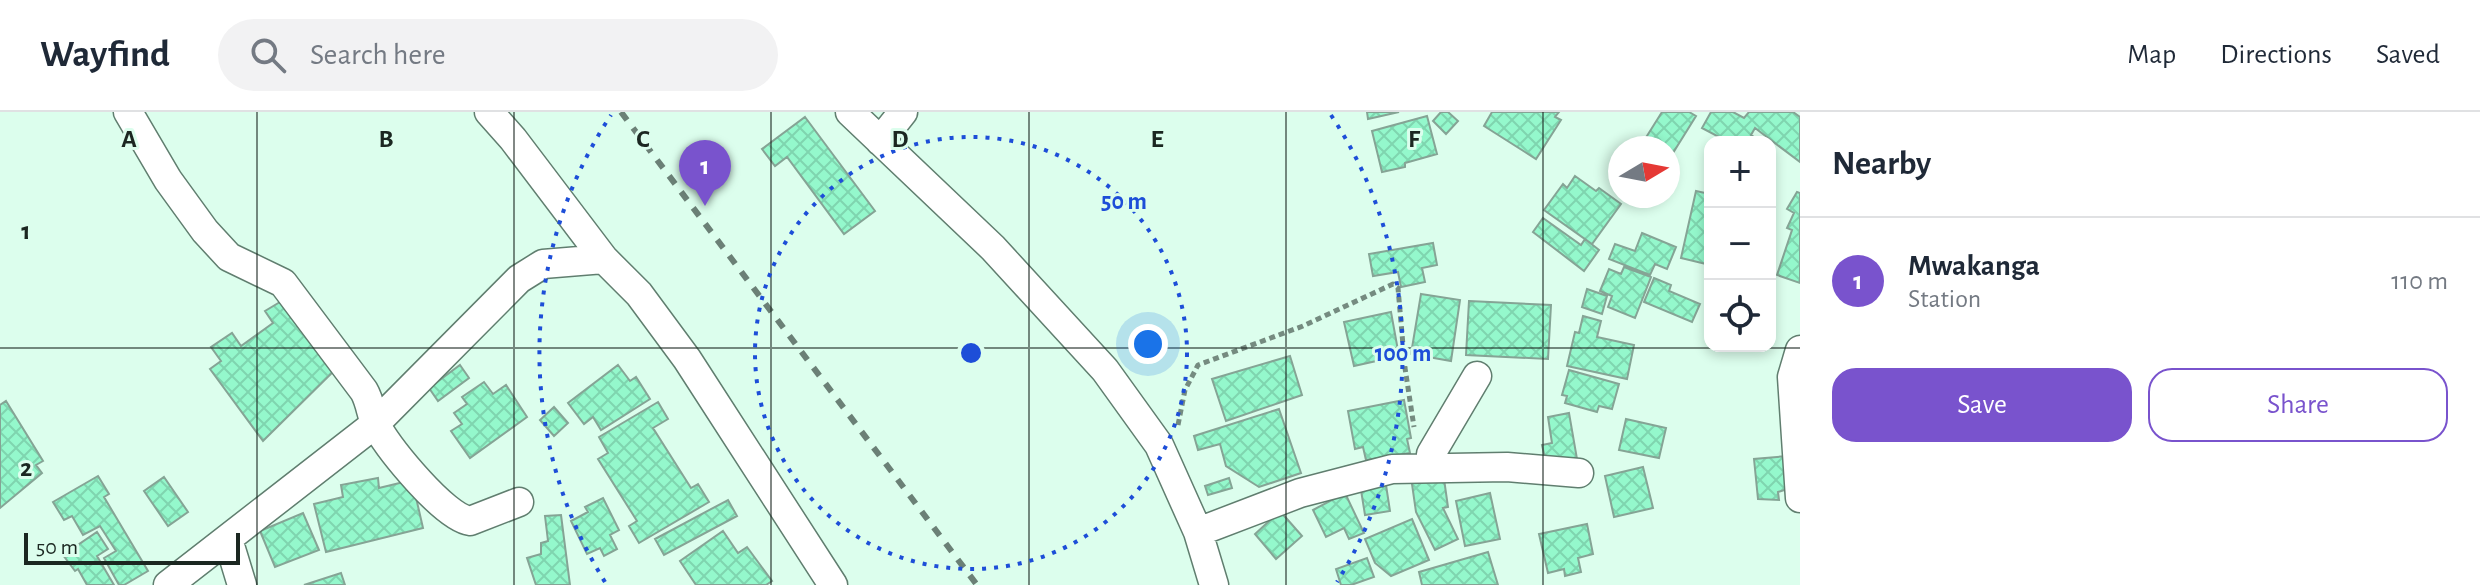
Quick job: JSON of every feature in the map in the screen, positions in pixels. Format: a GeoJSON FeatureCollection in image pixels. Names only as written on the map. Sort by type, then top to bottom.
{"type":"FeatureCollection","features":[{"type":"Feature","properties":{"kind":"street"},"geometry":{"type":"LineString","coordinates":[[128,112],[168,180],[205,231],[229,257],[283,283],[364,391],[372,405],[375,424],[426,489],[462,520],[483,517],[519,502]]}},
{"type":"Feature","properties":{"kind":"street"},"geometry":{"type":"LineString","coordinates":[[489,112],[604,259],[639,294],[687,359],[833,585]]}},
{"type":"Feature","properties":{"kind":"street"},"geometry":{"type":"LineString","coordinates":[[850,112],[993,248],[1105,370],[1159,445],[1198,532],[1214,585]]}},
{"type":"Feature","properties":{"kind":"street"},"geometry":{"type":"LineString","coordinates":[[880,141],[903,112]]}},
{"type":"Feature","properties":{"kind":"street"},"geometry":{"type":"LineString","coordinates":[[168,585],[375,424],[519,279],[543,264],[604,259]]}},
{"type":"Feature","properties":{"kind":"street"},"geometry":{"type":"LineString","coordinates":[[1800,350],[1792,377],[1800,498]]}},
{"type":"Feature","properties":{"kind":"street"},"geometry":{"type":"LineString","coordinates":[[1432,461],[1477,376]]}},
{"type":"Feature","properties":{"kind":"street"},"geometry":{"type":"LineString","coordinates":[[1198,532],[1345,479],[1432,461],[1579,473]]}},
{"type":"Feature","properties":{"kind":"street"},"geometry":{"type":"LineString","coordinates":[[228,539],[242,585]]}},
{"type":"Feature","properties":{"kind":"path"},"geometry":{"type":"LineString","coordinates":[[1159,445],[1172,439],[1185,390],[1198,365],[1303,326],[1393,284],[1398,288],[1414,425],[1422,447],[1432,461]]}},
{"type":"Feature","properties":{"kind":"building"},"geometry":{"type":"Polygon","coordinates":[[[1367,112],[1399,112],[1368,119],[1367,112]]]}},
{"type":"Feature","properties":{"kind":"building"},"geometry":{"type":"Polygon","coordinates":[[[1441,112],[1448,112],[1458,121],[1446,134],[1433,121],[1441,112]]]}},
{"type":"Feature","properties":{"kind":"building"},"geometry":{"type":"Polygon","coordinates":[[[1492,112],[1559,112],[1555,117],[1561,120],[1536,159],[1484,126],[1492,112]]]}},
{"type":"Feature","properties":{"kind":"building"},"geometry":{"type":"Polygon","coordinates":[[[1662,112],[1689,112],[1696,116],[1680,142],[1680,136],[1647,136],[1662,112]]]}},
{"type":"Feature","properties":{"kind":"building"},"geometry":{"type":"Polygon","coordinates":[[[1711,112],[1733,112],[1744,118],[1749,112],[1793,112],[1800,117],[1800,162],[1776,144],[1776,136],[1766,136],[1755,128],[1753,136],[1717,136],[1702,128],[1711,112]]]}},
{"type":"Feature","properties":{"kind":"building"},"geometry":{"type":"Polygon","coordinates":[[[1427,116],[1437,154],[1405,163],[1405,167],[1382,172],[1372,131],[1427,116]]]}},
{"type":"Feature","properties":{"kind":"building"},"geometry":{"type":"Polygon","coordinates":[[[805,117],[875,211],[844,234],[787,157],[775,166],[762,149],[805,117]]]}},
{"type":"Feature","properties":{"kind":"building"},"geometry":{"type":"Polygon","coordinates":[[[1575,176],[1596,191],[1599,188],[1608,195],[1608,208],[1618,208],[1592,244],[1544,210],[1563,184],[1567,188],[1575,176]]]}},
{"type":"Feature","properties":{"kind":"building"},"geometry":{"type":"Polygon","coordinates":[[[1696,191],[1704,193],[1704,264],[1681,258],[1696,191]]]}},
{"type":"Feature","properties":{"kind":"building"},"geometry":{"type":"Polygon","coordinates":[[[1797,192],[1800,193],[1800,283],[1777,275],[1792,230],[1787,228],[1794,213],[1787,209],[1797,192]]]}},
{"type":"Feature","properties":{"kind":"building"},"geometry":{"type":"Polygon","coordinates":[[[1543,218],[1581,245],[1585,239],[1599,250],[1584,271],[1533,232],[1543,218]]]}},
{"type":"Feature","properties":{"kind":"building"},"geometry":{"type":"Polygon","coordinates":[[[1642,233],[1676,247],[1667,269],[1655,264],[1650,275],[1609,259],[1615,244],[1635,251],[1642,233]]]}},
{"type":"Feature","properties":{"kind":"building"},"geometry":{"type":"Polygon","coordinates":[[[1433,243],[1437,265],[1422,268],[1425,282],[1401,287],[1398,272],[1373,276],[1369,254],[1433,243]]]}},
{"type":"Feature","properties":{"kind":"building"},"geometry":{"type":"Polygon","coordinates":[[[1624,267],[1651,277],[1635,318],[1608,307],[1612,296],[1600,291],[1609,269],[1621,274],[1624,267]]]}},
{"type":"Feature","properties":{"kind":"building"},"geometry":{"type":"Polygon","coordinates":[[[1654,278],[1671,285],[1669,291],[1700,304],[1692,322],[1644,302],[1654,278]]]}},
{"type":"Feature","properties":{"kind":"building"},"geometry":{"type":"Polygon","coordinates":[[[1587,289],[1607,296],[1602,314],[1582,307],[1587,289]]]}},
{"type":"Feature","properties":{"kind":"building"},"geometry":{"type":"Polygon","coordinates":[[[1421,294],[1460,300],[1451,361],[1411,354],[1421,294]]]}},
{"type":"Feature","properties":{"kind":"building"},"geometry":{"type":"Polygon","coordinates":[[[285,299],[339,366],[263,441],[210,369],[221,361],[211,347],[232,333],[241,346],[273,323],[265,311],[285,299]]]}},
{"type":"Feature","properties":{"kind":"building"},"geometry":{"type":"Polygon","coordinates":[[[1469,301],[1551,305],[1548,359],[1466,355],[1469,301]]]}},
{"type":"Feature","properties":{"kind":"building"},"geometry":{"type":"Polygon","coordinates":[[[1391,312],[1399,356],[1354,366],[1344,322],[1391,312]]]}},
{"type":"Feature","properties":{"kind":"building"},"geometry":{"type":"Polygon","coordinates":[[[1583,316],[1601,321],[1597,337],[1634,345],[1627,379],[1567,366],[1575,332],[1579,333],[1583,316]]]}},
{"type":"Feature","properties":{"kind":"building"},"geometry":{"type":"Polygon","coordinates":[[[1290,356],[1302,395],[1226,421],[1212,379],[1290,356]]]}},
{"type":"Feature","properties":{"kind":"building"},"geometry":{"type":"Polygon","coordinates":[[[460,365],[469,378],[438,401],[429,388],[460,365]]]}},
{"type":"Feature","properties":{"kind":"building"},"geometry":{"type":"Polygon","coordinates":[[[618,365],[630,381],[636,377],[650,399],[601,430],[593,417],[584,424],[568,403],[618,365]]]}},
{"type":"Feature","properties":{"kind":"building"},"geometry":{"type":"Polygon","coordinates":[[[1569,370],[1619,384],[1612,409],[1599,406],[1597,412],[1565,403],[1567,396],[1562,395],[1569,370]]]}},
{"type":"Feature","properties":{"kind":"building"},"geometry":{"type":"Polygon","coordinates":[[[484,382],[493,394],[506,385],[527,417],[470,458],[451,431],[462,424],[454,413],[467,404],[462,397],[484,382]]]}},
{"type":"Feature","properties":{"kind":"building"},"geometry":{"type":"Polygon","coordinates":[[[1404,400],[1411,438],[1407,439],[1410,453],[1366,460],[1363,447],[1355,449],[1348,411],[1404,400]]]}},
{"type":"Feature","properties":{"kind":"building"},"geometry":{"type":"Polygon","coordinates":[[[6,401],[43,461],[36,465],[42,473],[0,508],[0,405],[6,401]]]}},
{"type":"Feature","properties":{"kind":"building"},"geometry":{"type":"Polygon","coordinates":[[[658,402],[668,419],[653,428],[691,488],[698,484],[709,502],[639,543],[629,526],[637,521],[598,459],[608,453],[599,437],[658,402]]]}},
{"type":"Feature","properties":{"kind":"building"},"geometry":{"type":"Polygon","coordinates":[[[554,407],[568,423],[554,436],[540,420],[554,407]]]}},
{"type":"Feature","properties":{"kind":"building"},"geometry":{"type":"Polygon","coordinates":[[[1279,409],[1301,473],[1259,487],[1226,466],[1220,444],[1198,450],[1194,436],[1279,409]]]}},
{"type":"Feature","properties":{"kind":"building"},"geometry":{"type":"Polygon","coordinates":[[[1569,413],[1577,459],[1547,467],[1542,445],[1552,443],[1548,417],[1569,413]]]}},
{"type":"Feature","properties":{"kind":"building"},"geometry":{"type":"Polygon","coordinates":[[[1626,419],[1666,428],[1659,458],[1619,450],[1626,419]]]}},
{"type":"Feature","properties":{"kind":"building"},"geometry":{"type":"Polygon","coordinates":[[[1787,456],[1791,488],[1778,492],[1779,500],[1758,499],[1754,459],[1787,456]]]}},
{"type":"Feature","properties":{"kind":"building"},"geometry":{"type":"Polygon","coordinates":[[[1643,467],[1653,508],[1614,517],[1605,476],[1643,467]]]}},
{"type":"Feature","properties":{"kind":"building"},"geometry":{"type":"Polygon","coordinates":[[[1443,472],[1448,507],[1443,508],[1458,539],[1435,550],[1416,512],[1411,477],[1443,472]]]}},
{"type":"Feature","properties":{"kind":"building"},"geometry":{"type":"Polygon","coordinates":[[[98,476],[109,494],[104,497],[148,571],[124,585],[119,585],[104,558],[116,551],[100,526],[83,535],[72,516],[64,520],[53,502],[98,476]]]}},
{"type":"Feature","properties":{"kind":"building"},"geometry":{"type":"Polygon","coordinates":[[[164,477],[188,512],[168,526],[144,491],[164,477]]]}},
{"type":"Feature","properties":{"kind":"building"},"geometry":{"type":"Polygon","coordinates":[[[378,478],[379,488],[412,480],[423,528],[326,552],[314,504],[343,497],[341,485],[378,478]]]}},
{"type":"Feature","properties":{"kind":"building"},"geometry":{"type":"Polygon","coordinates":[[[1229,478],[1232,488],[1208,495],[1205,486],[1229,478]]]}},
{"type":"Feature","properties":{"kind":"building"},"geometry":{"type":"Polygon","coordinates":[[[1386,485],[1390,511],[1365,515],[1361,490],[1386,485]]]}},
{"type":"Feature","properties":{"kind":"building"},"geometry":{"type":"Polygon","coordinates":[[[1345,493],[1364,533],[1349,539],[1344,528],[1326,537],[1313,510],[1345,493]]]}},
{"type":"Feature","properties":{"kind":"building"},"geometry":{"type":"Polygon","coordinates":[[[1490,493],[1500,539],[1465,546],[1456,501],[1490,493]]]}},
{"type":"Feature","properties":{"kind":"building"},"geometry":{"type":"Polygon","coordinates":[[[603,498],[619,530],[610,535],[617,549],[604,556],[600,548],[587,554],[571,521],[588,512],[585,507],[603,498]]]}},
{"type":"Feature","properties":{"kind":"building"},"geometry":{"type":"Polygon","coordinates":[[[728,500],[737,516],[664,555],[655,539],[728,500]]]}},
{"type":"Feature","properties":{"kind":"building"},"geometry":{"type":"Polygon","coordinates":[[[1280,511],[1302,536],[1276,559],[1255,534],[1280,511]]]}},
{"type":"Feature","properties":{"kind":"building"},"geometry":{"type":"Polygon","coordinates":[[[303,513],[319,550],[275,567],[260,531],[303,513]]]}},
{"type":"Feature","properties":{"kind":"building"},"geometry":{"type":"Polygon","coordinates":[[[561,515],[570,585],[536,585],[527,558],[541,554],[541,543],[548,541],[545,516],[561,515]]]}},
{"type":"Feature","properties":{"kind":"building"},"geometry":{"type":"Polygon","coordinates":[[[1412,519],[1429,560],[1391,576],[1375,563],[1365,539],[1412,519]]]}},
{"type":"Feature","properties":{"kind":"building"},"geometry":{"type":"Polygon","coordinates":[[[1587,524],[1593,554],[1578,558],[1581,572],[1565,576],[1564,569],[1548,573],[1539,534],[1587,524]]]}},
{"type":"Feature","properties":{"kind":"building"},"geometry":{"type":"Polygon","coordinates":[[[723,531],[738,553],[747,547],[772,581],[766,585],[696,585],[680,561],[723,531]]]}},
{"type":"Feature","properties":{"kind":"building"},"geometry":{"type":"Polygon","coordinates":[[[97,532],[108,549],[97,556],[114,585],[87,585],[78,569],[75,571],[63,555],[97,532]]]}},
{"type":"Feature","properties":{"kind":"building"},"geometry":{"type":"Polygon","coordinates":[[[1488,552],[1498,585],[1422,585],[1419,572],[1488,552]]]}},
{"type":"Feature","properties":{"kind":"building"},"geometry":{"type":"Polygon","coordinates":[[[1367,558],[1374,577],[1341,585],[1336,569],[1367,558]]]}},
{"type":"Feature","properties":{"kind":"building"},"geometry":{"type":"Polygon","coordinates":[[[341,573],[345,585],[304,585],[341,573]]]}},
{"type":"Feature","properties":{"kind":"railway"},"geometry":{"type":"LineString","coordinates":[[621,112],[977,585]]}},
{"type":"Feature","properties":{"kind":"place","name":"Mwakanga"},"geometry":{"type":"Point","coordinates":[705,206]}}]}
